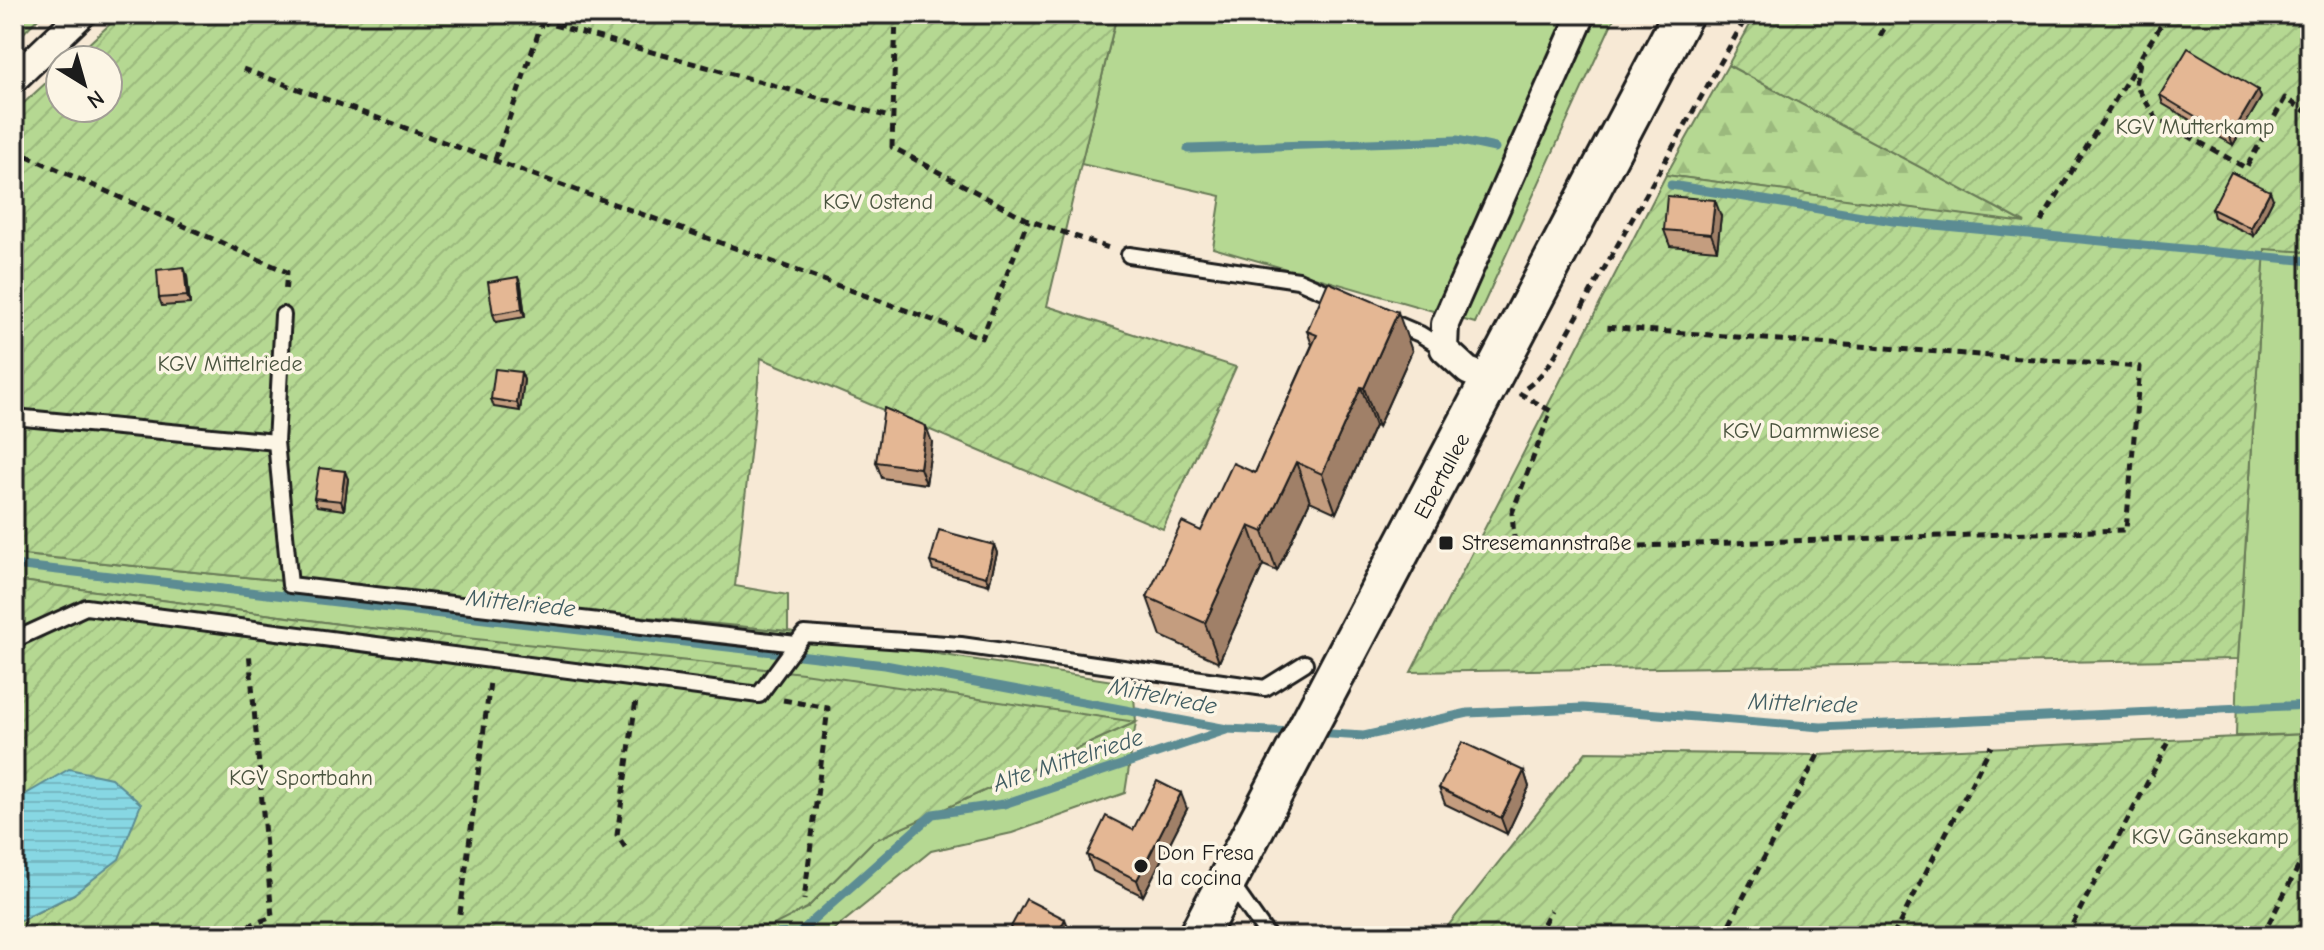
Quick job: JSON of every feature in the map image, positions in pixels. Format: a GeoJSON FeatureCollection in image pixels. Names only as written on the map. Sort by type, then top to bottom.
{"type":"FeatureCollection","features":[{"type":"Feature","properties":{"kind":"main road","name":"Ebertallee"},"geometry":{"type":"LineString","coordinates":[[1198,936],[1320,705],[1505,386],[1683,14]]}},
{"type":"Feature","properties":{"kind":"street"},"geometry":{"type":"LineString","coordinates":[[14,79],[82,14]]}},
{"type":"Feature","properties":{"kind":"street"},"geometry":{"type":"LineString","coordinates":[[1505,386],[1468,371],[1444,349],[1445,324],[1582,14]]}},
{"type":"Feature","properties":{"kind":"lane"},"geometry":{"type":"LineString","coordinates":[[1129,255],[1298,280],[1352,304]]}},
{"type":"Feature","properties":{"kind":"lane"},"geometry":{"type":"LineString","coordinates":[[283,315],[276,442],[290,585],[796,644]]}},
{"type":"Feature","properties":{"kind":"lane"},"geometry":{"type":"LineString","coordinates":[[1379,316],[1420,334],[1444,349]]}},
{"type":"Feature","properties":{"kind":"lane"},"geometry":{"type":"LineString","coordinates":[[14,417],[276,442]]}},
{"type":"Feature","properties":{"kind":"lane"},"geometry":{"type":"LineString","coordinates":[[14,640],[86,607],[759,695],[804,634],[961,645],[1265,688],[1305,663]]}},
{"type":"Feature","properties":{"kind":"lane"},"geometry":{"type":"LineString","coordinates":[[1228,879],[1268,936]]}},
{"type":"Feature","properties":{"kind":"path"},"geometry":{"type":"LineString","coordinates":[[513,14],[893,118]]}},
{"type":"Feature","properties":{"kind":"path"},"geometry":{"type":"LineString","coordinates":[[561,27],[565,14]]}},
{"type":"Feature","properties":{"kind":"path"},"geometry":{"type":"LineString","coordinates":[[896,14],[892,147],[1028,220],[1129,255]]}},
{"type":"Feature","properties":{"kind":"path"},"geometry":{"type":"LineString","coordinates":[[1505,386],[1533,383],[1578,315],[1748,14]]}},
{"type":"Feature","properties":{"kind":"path"},"geometry":{"type":"LineString","coordinates":[[1880,36],[1892,14]]}},
{"type":"Feature","properties":{"kind":"path"},"geometry":{"type":"LineString","coordinates":[[2041,222],[2168,14]]}},
{"type":"Feature","properties":{"kind":"path"},"geometry":{"type":"LineString","coordinates":[[495,160],[542,22]]}},
{"type":"Feature","properties":{"kind":"path"},"geometry":{"type":"LineString","coordinates":[[2142,55],[2135,84],[2156,118],[2246,168],[2285,98],[2310,114]]}},
{"type":"Feature","properties":{"kind":"path"},"geometry":{"type":"LineString","coordinates":[[243,69],[982,338],[1028,220]]}},
{"type":"Feature","properties":{"kind":"path"},"geometry":{"type":"LineString","coordinates":[[14,150],[287,272],[283,315]]}},
{"type":"Feature","properties":{"kind":"path"},"geometry":{"type":"LineString","coordinates":[[1505,386],[1551,411],[1512,513],[1515,550],[2126,530],[2140,367],[1604,327]]}},
{"type":"Feature","properties":{"kind":"path"},"geometry":{"type":"LineString","coordinates":[[221,936],[272,917],[247,630]]}},
{"type":"Feature","properties":{"kind":"path"},"geometry":{"type":"LineString","coordinates":[[460,914],[492,661]]}},
{"type":"Feature","properties":{"kind":"path"},"geometry":{"type":"LineString","coordinates":[[625,847],[617,835],[639,680]]}},
{"type":"Feature","properties":{"kind":"path"},"geometry":{"type":"LineString","coordinates":[[759,695],[828,708],[804,900]]}},
{"type":"Feature","properties":{"kind":"path"},"geometry":{"type":"LineString","coordinates":[[2066,936],[2170,740]]}},
{"type":"Feature","properties":{"kind":"path"},"geometry":{"type":"LineString","coordinates":[[1893,936],[1991,746]]}},
{"type":"Feature","properties":{"kind":"path"},"geometry":{"type":"LineString","coordinates":[[1723,936],[1818,755]]}},
{"type":"Feature","properties":{"kind":"path"},"geometry":{"type":"LineString","coordinates":[[2262,936],[2310,845]]}},
{"type":"Feature","properties":{"kind":"path"},"geometry":{"type":"LineString","coordinates":[[1537,936],[1551,910]]}},
{"type":"Feature","properties":{"kind":"green space"},"geometry":{"type":"Polygon","coordinates":[[[14,14],[42,14],[14,43],[14,14]]]}},
{"type":"Feature","properties":{"kind":"green space"},"geometry":{"type":"Polygon","coordinates":[[[121,14],[1117,14],[1047,306],[1236,367],[1163,529],[761,358],[735,586],[788,595],[788,631],[14,554],[14,112],[44,85],[44,124],[124,124],[124,44],[88,44],[121,14]]]}},
{"type":"Feature","properties":{"kind":"green space"},"geometry":{"type":"Polygon","coordinates":[[[1117,14],[1539,14],[1567,21],[1587,14],[1616,14],[1475,323],[1213,248],[1221,196],[1081,164],[1117,14]]]}},
{"type":"Feature","properties":{"kind":"green space","name":"KGV Dammwiese"},"geometry":{"type":"Polygon","coordinates":[[[1756,14],[2310,14],[2310,252],[2265,249],[2238,659],[1411,672],[1666,175],[2025,223],[1728,65],[1756,14]]]}},
{"type":"Feature","properties":{"kind":"green space"},"geometry":{"type":"Polygon","coordinates":[[[1728,65],[2028,224],[1666,175],[1728,65]]]}},
{"type":"Feature","properties":{"kind":"green space"},"geometry":{"type":"Polygon","coordinates":[[[2265,248],[2310,252],[2310,734],[2236,736],[2238,659],[2265,248]]]}},
{"type":"Feature","properties":{"kind":"green space"},"geometry":{"type":"Polygon","coordinates":[[[14,554],[788,631],[1133,684],[1136,722],[1125,793],[1012,833],[931,851],[826,936],[549,936],[574,926],[807,908],[873,841],[1134,723],[361,627],[14,580],[14,554]]]}},
{"type":"Feature","properties":{"kind":"green space","name":"KGV Sportbahn"},"geometry":{"type":"Polygon","coordinates":[[[14,580],[361,627],[803,673],[1136,722],[873,841],[807,908],[772,926],[574,926],[549,936],[14,936],[14,924],[74,894],[14,801],[14,580]]]}},
{"type":"Feature","properties":{"kind":"green space","name":"KGV Gänsekamp"},"geometry":{"type":"Polygon","coordinates":[[[2310,734],[2310,936],[1440,936],[1586,752],[1818,755],[2310,734]]]}},
{"type":"Feature","properties":{"kind":"water"},"geometry":{"type":"Polygon","coordinates":[[[69,769],[111,778],[141,804],[119,859],[74,894],[14,924],[14,801],[69,769]]]}},
{"type":"Feature","properties":{"kind":"building"},"geometry":{"type":"Polygon","coordinates":[[[2188,48],[2258,90],[2230,137],[2160,95],[2188,48]]]}},
{"type":"Feature","properties":{"kind":"building"},"geometry":{"type":"Polygon","coordinates":[[[2231,172],[2270,191],[2251,228],[2212,209],[2231,172]]]}},
{"type":"Feature","properties":{"kind":"building"},"geometry":{"type":"Polygon","coordinates":[[[1667,196],[1715,200],[1711,234],[1664,230],[1667,196]]]}},
{"type":"Feature","properties":{"kind":"building"},"geometry":{"type":"Polygon","coordinates":[[[184,267],[187,296],[159,298],[157,270],[184,267]]]}},
{"type":"Feature","properties":{"kind":"building"},"geometry":{"type":"Polygon","coordinates":[[[518,277],[522,309],[493,314],[488,282],[518,277]]]}},
{"type":"Feature","properties":{"kind":"building"},"geometry":{"type":"Polygon","coordinates":[[[1328,282],[1398,312],[1322,474],[1296,462],[1263,532],[1249,526],[1205,623],[1147,597],[1182,522],[1201,531],[1233,463],[1255,473],[1317,335],[1307,331],[1328,282]]]}},
{"type":"Feature","properties":{"kind":"building"},"geometry":{"type":"Polygon","coordinates":[[[495,369],[521,372],[517,403],[491,399],[495,369]]]}},
{"type":"Feature","properties":{"kind":"building"},"geometry":{"type":"Polygon","coordinates":[[[884,408],[926,426],[920,468],[876,462],[884,408]]]}},
{"type":"Feature","properties":{"kind":"building"},"geometry":{"type":"Polygon","coordinates":[[[319,468],[345,471],[341,501],[314,498],[319,468]]]}},
{"type":"Feature","properties":{"kind":"building"},"geometry":{"type":"Polygon","coordinates":[[[939,530],[994,545],[986,577],[930,562],[939,530]]]}},
{"type":"Feature","properties":{"kind":"building"},"geometry":{"type":"Polygon","coordinates":[[[1462,742],[1524,771],[1501,818],[1439,788],[1462,742]]]}},
{"type":"Feature","properties":{"kind":"building"},"geometry":{"type":"Polygon","coordinates":[[[1157,781],[1181,793],[1137,880],[1087,855],[1106,816],[1133,830],[1157,781]]]}},
{"type":"Feature","properties":{"kind":"building"},"geometry":{"type":"Polygon","coordinates":[[[1026,899],[1065,919],[1057,936],[1006,936],[1026,899]]]}},
{"type":"Feature","properties":{"kind":"waterway"},"geometry":{"type":"LineString","coordinates":[[1188,149],[1457,140],[1495,148]]}},
{"type":"Feature","properties":{"kind":"waterway"},"geometry":{"type":"LineString","coordinates":[[1671,185],[1893,221],[2310,261]]}},
{"type":"Feature","properties":{"kind":"waterway","name":"Mittelriede"},"geometry":{"type":"LineString","coordinates":[[14,565],[885,665],[1227,729],[1295,732]]}},
{"type":"Feature","properties":{"kind":"waterway","name":"Mittelriede"},"geometry":{"type":"LineString","coordinates":[[1314,733],[1364,736],[1468,713],[1583,708],[1821,727],[2310,705]]}},
{"type":"Feature","properties":{"kind":"waterway","name":"Alte Mittelriede"},"geometry":{"type":"LineString","coordinates":[[723,936],[799,933],[933,814],[1004,804],[1226,730]]}},
{"type":"Feature","properties":{"kind":"place","name":"Stresemannstraße"},"geometry":{"type":"Point","coordinates":[1446,543]}},
{"type":"Feature","properties":{"kind":"place","name":"Don Fresa la cocina"},"geometry":{"type":"Point","coordinates":[1141,866]}},
{"type":"Feature","properties":{"kind":"park label","name":"KGV Mutterkamp"},"geometry":{"type":"Point","coordinates":[2195,127]}},
{"type":"Feature","properties":{"kind":"park label","name":"KGV Ostend"},"geometry":{"type":"Point","coordinates":[878,202]}},
{"type":"Feature","properties":{"kind":"park label","name":"KGV Mittelriede"},"geometry":{"type":"Point","coordinates":[230,364]}}]}
